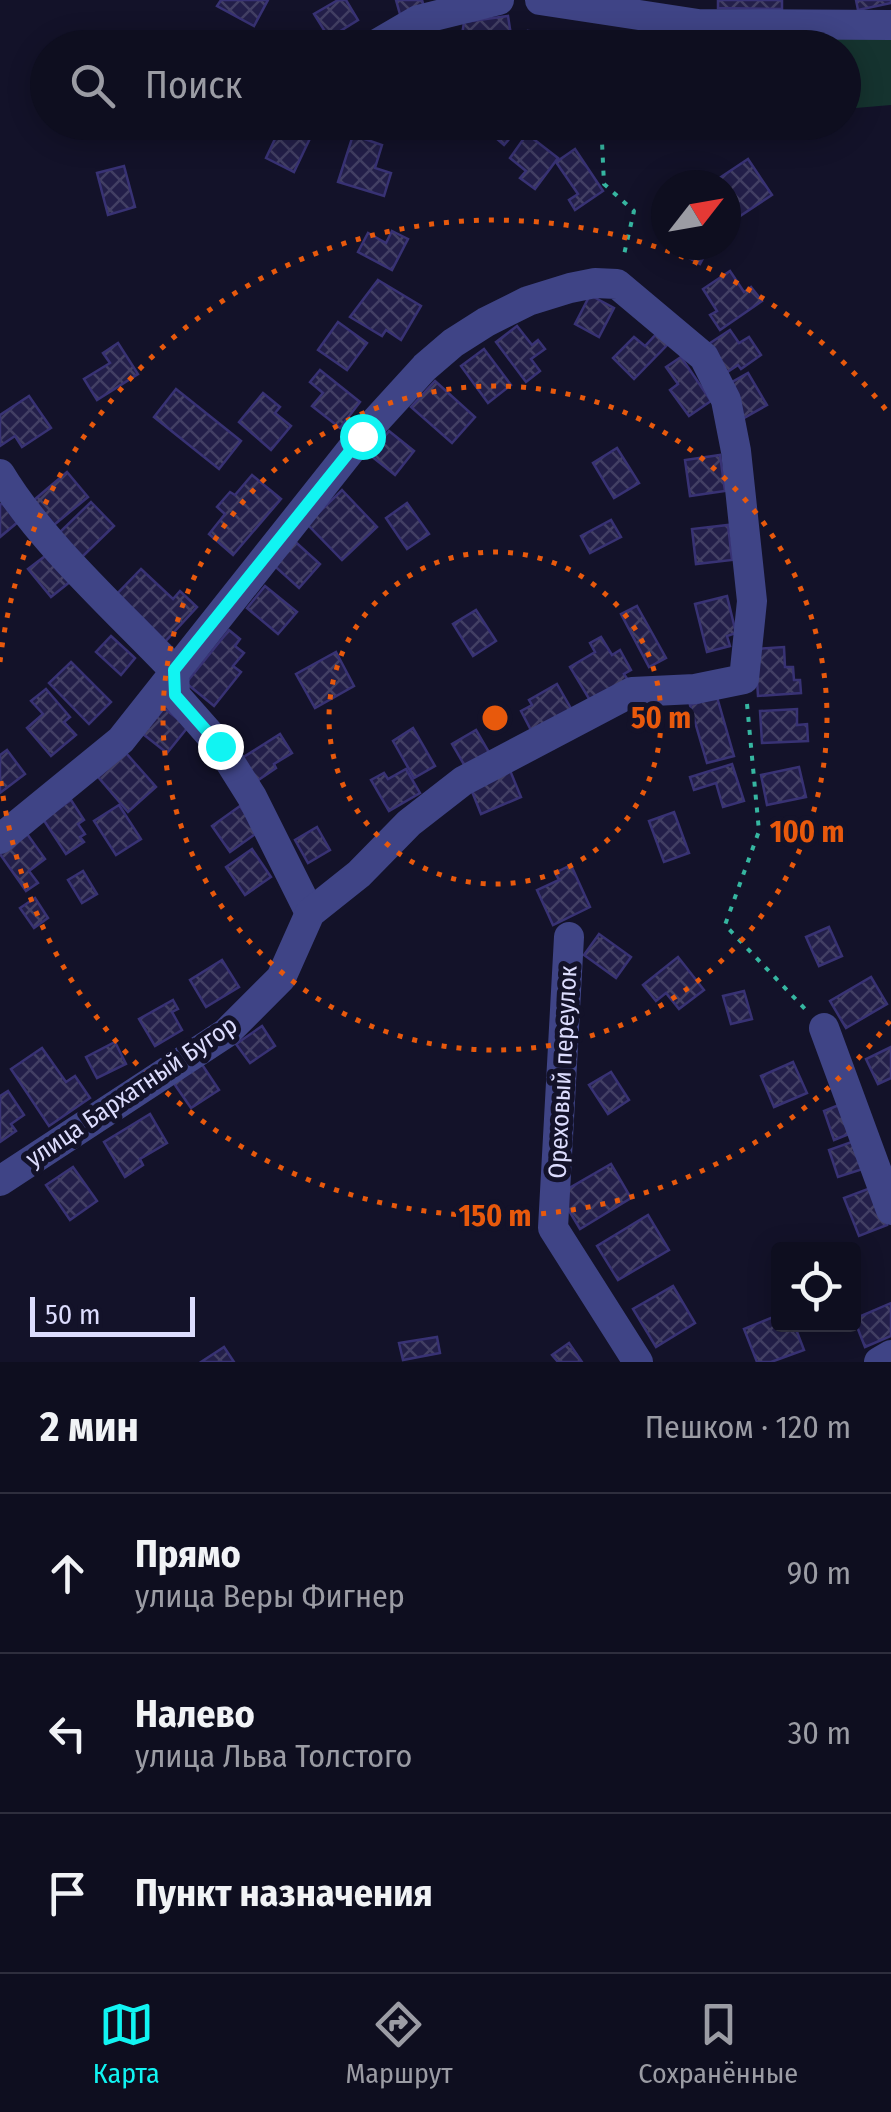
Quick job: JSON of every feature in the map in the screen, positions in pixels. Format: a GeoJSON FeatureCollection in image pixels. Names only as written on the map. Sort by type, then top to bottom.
{"type":"FeatureCollection","features":[{"type":"Feature","properties":{"kind":"street"},"geometry":{"type":"LineString","coordinates":[[401,30],[418,20],[498,0]]}},
{"type":"Feature","properties":{"kind":"street"},"geometry":{"type":"LineString","coordinates":[[540,0],[698,24],[891,25]]}},
{"type":"Feature","properties":{"kind":"street"},"geometry":{"type":"LineString","coordinates":[[693,30],[698,24]]}},
{"type":"Feature","properties":{"kind":"street"},"geometry":{"type":"LineString","coordinates":[[0,838],[121,740],[362,436],[425,367],[486,322],[528,301],[570,288],[617,284],[704,357],[726,400],[736,451],[752,601],[744,679]]}},
{"type":"Feature","properties":{"kind":"street"},"geometry":{"type":"LineString","coordinates":[[0,474],[50,538],[174,670],[175,695],[220,746],[310,912]]}},
{"type":"Feature","properties":{"kind":"street","name":"улица Бархатный Бугор"},"geometry":{"type":"LineString","coordinates":[[5,1177],[226,1033],[281,978],[310,912],[359,874],[408,823],[462,781],[632,692],[695,689],[744,679]]}},
{"type":"Feature","properties":{"kind":"street","name":"Ореховый переулок"},"geometry":{"type":"LineString","coordinates":[[569,937],[553,1228],[638,1362]]}},
{"type":"Feature","properties":{"kind":"street"},"geometry":{"type":"LineString","coordinates":[[824,1028],[891,1210]]}},
{"type":"Feature","properties":{"kind":"street"},"geometry":{"type":"LineString","coordinates":[[879,1362],[891,1355]]}},
{"type":"Feature","properties":{"kind":"path"},"geometry":{"type":"LineString","coordinates":[[603,140],[604,184],[634,211],[617,284]]}},
{"type":"Feature","properties":{"kind":"path"},"geometry":{"type":"LineString","coordinates":[[744,679],[759,830],[725,925],[824,1028]]}},
{"type":"Feature","properties":{"kind":"green space"},"geometry":{"type":"Polygon","coordinates":[[[891,32],[891,105],[861,108],[861,33],[891,32]]]}},
{"type":"Feature","properties":{"kind":"building"},"geometry":{"type":"Polygon","coordinates":[[[221,0],[268,0],[254,26],[217,6],[221,0]]]}},
{"type":"Feature","properties":{"kind":"building"},"geometry":{"type":"Polygon","coordinates":[[[338,0],[346,0],[358,20],[342,30],[324,30],[314,14],[338,0]]]}},
{"type":"Feature","properties":{"kind":"building"},"geometry":{"type":"Polygon","coordinates":[[[396,0],[422,0],[425,10],[401,18],[396,0]]]}},
{"type":"Feature","properties":{"kind":"building"},"geometry":{"type":"Polygon","coordinates":[[[718,0],[782,0],[782,9],[718,8],[718,0]]]}},
{"type":"Feature","properties":{"kind":"building"},"geometry":{"type":"Polygon","coordinates":[[[856,0],[891,0],[891,3],[858,10],[856,0]]]}},
{"type":"Feature","properties":{"kind":"building"},"geometry":{"type":"Polygon","coordinates":[[[508,16],[510,30],[463,30],[464,22],[508,16]]]}},
{"type":"Feature","properties":{"kind":"building"},"geometry":{"type":"Polygon","coordinates":[[[274,140],[309,140],[294,172],[266,158],[274,140]]]}},
{"type":"Feature","properties":{"kind":"building"},"geometry":{"type":"Polygon","coordinates":[[[351,140],[382,145],[375,168],[391,173],[384,196],[338,182],[351,140]]]}},
{"type":"Feature","properties":{"kind":"building"},"geometry":{"type":"Polygon","coordinates":[[[523,140],[535,140],[558,158],[535,189],[520,178],[526,171],[510,158],[523,140]]]}},
{"type":"Feature","properties":{"kind":"building"},"geometry":{"type":"Polygon","coordinates":[[[575,149],[603,191],[575,210],[569,200],[578,194],[556,162],[575,149]]]}},
{"type":"Feature","properties":{"kind":"building"},"geometry":{"type":"Polygon","coordinates":[[[748,159],[772,195],[741,215],[741,170],[732,170],[748,159]]]}},
{"type":"Feature","properties":{"kind":"building"},"geometry":{"type":"Polygon","coordinates":[[[124,166],[135,207],[108,215],[97,173],[124,166]]]}},
{"type":"Feature","properties":{"kind":"building"},"geometry":{"type":"Polygon","coordinates":[[[392,231],[408,239],[392,270],[358,252],[368,233],[386,243],[392,231]]]}},
{"type":"Feature","properties":{"kind":"building"},"geometry":{"type":"Polygon","coordinates":[[[730,271],[744,292],[751,287],[762,301],[720,330],[710,315],[717,311],[703,289],[730,271]]]}},
{"type":"Feature","properties":{"kind":"building"},"geometry":{"type":"Polygon","coordinates":[[[378,280],[421,306],[401,340],[386,330],[382,336],[350,317],[378,280]]]}},
{"type":"Feature","properties":{"kind":"building"},"geometry":{"type":"Polygon","coordinates":[[[590,295],[614,308],[599,337],[575,324],[590,295]]]}},
{"type":"Feature","properties":{"kind":"building"},"geometry":{"type":"Polygon","coordinates":[[[338,322],[367,343],[347,370],[318,350],[338,322]]]}},
{"type":"Feature","properties":{"kind":"building"},"geometry":{"type":"Polygon","coordinates":[[[517,326],[532,345],[538,340],[545,349],[531,359],[540,371],[526,382],[496,342],[517,326]]]}},
{"type":"Feature","properties":{"kind":"building"},"geometry":{"type":"Polygon","coordinates":[[[730,330],[739,343],[749,337],[761,355],[741,369],[738,365],[723,375],[704,347],[730,330]]]}},
{"type":"Feature","properties":{"kind":"building"},"geometry":{"type":"Polygon","coordinates":[[[659,331],[670,342],[634,379],[613,358],[634,337],[645,346],[659,331]]]}},
{"type":"Feature","properties":{"kind":"building"},"geometry":{"type":"Polygon","coordinates":[[[118,343],[138,374],[97,400],[84,379],[110,363],[103,353],[118,343]]]}},
{"type":"Feature","properties":{"kind":"building"},"geometry":{"type":"Polygon","coordinates":[[[484,349],[511,385],[488,403],[461,366],[484,349]]]}},
{"type":"Feature","properties":{"kind":"building"},"geometry":{"type":"Polygon","coordinates":[[[681,357],[711,401],[689,416],[670,390],[678,384],[666,367],[681,357]]]}},
{"type":"Feature","properties":{"kind":"building"},"geometry":{"type":"Polygon","coordinates":[[[320,370],[360,402],[340,428],[312,406],[323,393],[310,382],[320,370]]]}},
{"type":"Feature","properties":{"kind":"building"},"geometry":{"type":"Polygon","coordinates":[[[748,373],[767,405],[744,418],[725,386],[748,373]]]}},
{"type":"Feature","properties":{"kind":"building"},"geometry":{"type":"Polygon","coordinates":[[[435,381],[475,417],[452,443],[411,407],[435,381]]]}},
{"type":"Feature","properties":{"kind":"building"},"geometry":{"type":"Polygon","coordinates":[[[176,389],[241,441],[219,469],[154,417],[176,389]]]}},
{"type":"Feature","properties":{"kind":"building"},"geometry":{"type":"Polygon","coordinates":[[[263,393],[280,407],[275,413],[291,426],[271,450],[239,422],[263,393]]]}},
{"type":"Feature","properties":{"kind":"building"},"geometry":{"type":"Polygon","coordinates":[[[29,396],[51,428],[22,447],[15,436],[0,446],[0,415],[29,396]]]}},
{"type":"Feature","properties":{"kind":"building"},"geometry":{"type":"Polygon","coordinates":[[[389,431],[414,451],[395,475],[370,455],[389,431]]]}},
{"type":"Feature","properties":{"kind":"building"},"geometry":{"type":"Polygon","coordinates":[[[617,448],[639,483],[614,498],[593,463],[617,448]]]}},
{"type":"Feature","properties":{"kind":"building"},"geometry":{"type":"Polygon","coordinates":[[[720,455],[725,491],[690,496],[685,460],[720,455]]]}},
{"type":"Feature","properties":{"kind":"building"},"geometry":{"type":"Polygon","coordinates":[[[67,472],[88,497],[54,525],[34,500],[67,472]]]}},
{"type":"Feature","properties":{"kind":"building"},"geometry":{"type":"Polygon","coordinates":[[[252,475],[281,499],[233,555],[209,534],[225,514],[217,507],[230,492],[235,495],[252,475]]]}},
{"type":"Feature","properties":{"kind":"building"},"geometry":{"type":"Polygon","coordinates":[[[342,490],[377,527],[342,560],[307,524],[342,490]]]}},
{"type":"Feature","properties":{"kind":"building"},"geometry":{"type":"Polygon","coordinates":[[[91,502],[114,526],[82,557],[59,533],[91,502]]]}},
{"type":"Feature","properties":{"kind":"building"},"geometry":{"type":"Polygon","coordinates":[[[407,503],[429,534],[407,549],[386,518],[407,503]]]}},
{"type":"Feature","properties":{"kind":"building"},"geometry":{"type":"Polygon","coordinates":[[[0,505],[18,522],[0,537],[0,505]]]}},
{"type":"Feature","properties":{"kind":"building"},"geometry":{"type":"Polygon","coordinates":[[[611,520],[621,537],[590,553],[581,536],[611,520]]]}},
{"type":"Feature","properties":{"kind":"building"},"geometry":{"type":"Polygon","coordinates":[[[728,525],[732,560],[696,564],[692,529],[728,525]]]}},
{"type":"Feature","properties":{"kind":"building"},"geometry":{"type":"Polygon","coordinates":[[[290,537],[320,564],[299,588],[269,561],[290,537]]]}},
{"type":"Feature","properties":{"kind":"building"},"geometry":{"type":"Polygon","coordinates":[[[49,553],[71,581],[51,597],[28,569],[49,553]]]}},
{"type":"Feature","properties":{"kind":"building"},"geometry":{"type":"Polygon","coordinates":[[[141,569],[173,599],[180,591],[197,607],[163,644],[113,598],[141,569]]]}},
{"type":"Feature","properties":{"kind":"building"},"geometry":{"type":"Polygon","coordinates":[[[265,586],[297,612],[278,634],[247,608],[265,586]]]}},
{"type":"Feature","properties":{"kind":"building"},"geometry":{"type":"Polygon","coordinates":[[[727,596],[736,633],[727,636],[730,646],[707,652],[695,604],[727,596]]]}},
{"type":"Feature","properties":{"kind":"building"},"geometry":{"type":"Polygon","coordinates":[[[637,606],[666,658],[649,667],[621,614],[637,606]]]}},
{"type":"Feature","properties":{"kind":"building"},"geometry":{"type":"Polygon","coordinates":[[[476,610],[496,641],[473,656],[453,624],[476,610]]]}},
{"type":"Feature","properties":{"kind":"building"},"geometry":{"type":"Polygon","coordinates":[[[229,630],[240,639],[235,646],[244,653],[233,666],[241,672],[214,706],[186,683],[229,630]]]}},
{"type":"Feature","properties":{"kind":"building"},"geometry":{"type":"Polygon","coordinates":[[[111,636],[135,658],[121,675],[96,652],[111,636]]]}},
{"type":"Feature","properties":{"kind":"building"},"geometry":{"type":"Polygon","coordinates":[[[601,637],[612,655],[620,650],[631,670],[624,674],[628,680],[591,702],[570,667],[595,652],[590,643],[601,637]]]}},
{"type":"Feature","properties":{"kind":"building"},"geometry":{"type":"Polygon","coordinates":[[[784,647],[785,667],[793,667],[801,693],[758,696],[755,649],[784,647]]]}},
{"type":"Feature","properties":{"kind":"building"},"geometry":{"type":"Polygon","coordinates":[[[336,652],[354,686],[315,708],[296,674],[336,652]]]}},
{"type":"Feature","properties":{"kind":"building"},"geometry":{"type":"Polygon","coordinates":[[[71,662],[111,702],[89,724],[49,683],[71,662]]]}},
{"type":"Feature","properties":{"kind":"building"},"geometry":{"type":"Polygon","coordinates":[[[557,684],[573,712],[533,734],[521,711],[532,705],[529,700],[557,684]]]}},
{"type":"Feature","properties":{"kind":"building"},"geometry":{"type":"Polygon","coordinates":[[[46,689],[70,717],[64,722],[76,735],[51,756],[27,728],[43,714],[31,701],[46,689]]]}},
{"type":"Feature","properties":{"kind":"building"},"geometry":{"type":"Polygon","coordinates":[[[717,697],[734,756],[707,763],[690,705],[717,697]]]}},
{"type":"Feature","properties":{"kind":"building"},"geometry":{"type":"Polygon","coordinates":[[[164,708],[188,727],[167,753],[143,734],[164,708]]]}},
{"type":"Feature","properties":{"kind":"building"},"geometry":{"type":"Polygon","coordinates":[[[797,709],[797,725],[807,724],[808,741],[762,743],[760,711],[797,709]]]}},
{"type":"Feature","properties":{"kind":"building"},"geometry":{"type":"Polygon","coordinates":[[[413,728],[435,766],[414,778],[393,741],[413,728]]]}},
{"type":"Feature","properties":{"kind":"building"},"geometry":{"type":"Polygon","coordinates":[[[476,730],[490,754],[466,768],[452,744],[476,730]]]}},
{"type":"Feature","properties":{"kind":"building"},"geometry":{"type":"Polygon","coordinates":[[[280,734],[292,753],[257,781],[242,758],[280,734]]]}},
{"type":"Feature","properties":{"kind":"building"},"geometry":{"type":"Polygon","coordinates":[[[7,750],[25,774],[0,793],[0,755],[7,750]]]}},
{"type":"Feature","properties":{"kind":"building"},"geometry":{"type":"Polygon","coordinates":[[[126,753],[156,787],[128,812],[98,777],[126,753]]]}},
{"type":"Feature","properties":{"kind":"building"},"geometry":{"type":"Polygon","coordinates":[[[732,764],[744,801],[723,807],[716,783],[694,790],[690,777],[732,764]]]}},
{"type":"Feature","properties":{"kind":"building"},"geometry":{"type":"Polygon","coordinates":[[[799,767],[806,797],[767,805],[761,775],[799,767]]]}},
{"type":"Feature","properties":{"kind":"building"},"geometry":{"type":"Polygon","coordinates":[[[509,768],[521,797],[481,814],[469,784],[509,768]]]}},
{"type":"Feature","properties":{"kind":"building"},"geometry":{"type":"Polygon","coordinates":[[[406,769],[420,793],[389,811],[371,780],[384,773],[388,779],[406,769]]]}},
{"type":"Feature","properties":{"kind":"building"},"geometry":{"type":"Polygon","coordinates":[[[71,800],[84,820],[78,824],[85,834],[80,837],[84,842],[66,854],[43,819],[71,800]]]}},
{"type":"Feature","properties":{"kind":"building"},"geometry":{"type":"Polygon","coordinates":[[[119,805],[141,839],[116,855],[94,821],[119,805]]]}},
{"type":"Feature","properties":{"kind":"building"},"geometry":{"type":"Polygon","coordinates":[[[240,806],[258,832],[230,852],[212,826],[240,806]]]}},
{"type":"Feature","properties":{"kind":"building"},"geometry":{"type":"Polygon","coordinates":[[[674,812],[689,853],[664,862],[649,821],[674,812]]]}},
{"type":"Feature","properties":{"kind":"building"},"geometry":{"type":"Polygon","coordinates":[[[317,827],[330,850],[308,863],[295,840],[317,827]]]}},
{"type":"Feature","properties":{"kind":"building"},"geometry":{"type":"Polygon","coordinates":[[[25,831],[45,859],[29,871],[38,883],[26,891],[0,854],[0,849],[25,831]]]}},
{"type":"Feature","properties":{"kind":"building"},"geometry":{"type":"Polygon","coordinates":[[[252,849],[271,877],[245,895],[226,867],[252,849]]]}},
{"type":"Feature","properties":{"kind":"building"},"geometry":{"type":"Polygon","coordinates":[[[571,865],[590,907],[553,925],[537,890],[559,880],[555,873],[571,865]]]}},
{"type":"Feature","properties":{"kind":"building"},"geometry":{"type":"Polygon","coordinates":[[[83,871],[97,894],[82,903],[68,880],[83,871]]]}},
{"type":"Feature","properties":{"kind":"building"},"geometry":{"type":"Polygon","coordinates":[[[35,898],[48,918],[34,928],[20,908],[35,898]]]}},
{"type":"Feature","properties":{"kind":"building"},"geometry":{"type":"Polygon","coordinates":[[[829,927],[842,956],[819,966],[806,937],[829,927]]]}},
{"type":"Feature","properties":{"kind":"building"},"geometry":{"type":"Polygon","coordinates":[[[599,934],[631,957],[616,978],[584,955],[599,934]]]}},
{"type":"Feature","properties":{"kind":"building"},"geometry":{"type":"Polygon","coordinates":[[[678,957],[704,990],[679,1009],[666,993],[656,1001],[643,985],[678,957]]]}},
{"type":"Feature","properties":{"kind":"building"},"geometry":{"type":"Polygon","coordinates":[[[222,960],[239,987],[206,1007],[190,980],[222,960]]]}},
{"type":"Feature","properties":{"kind":"building"},"geometry":{"type":"Polygon","coordinates":[[[871,977],[887,1004],[846,1028],[830,1001],[871,977]]]}},
{"type":"Feature","properties":{"kind":"building"},"geometry":{"type":"Polygon","coordinates":[[[744,991],[752,1019],[731,1024],[723,996],[744,991]]]}},
{"type":"Feature","properties":{"kind":"building"},"geometry":{"type":"Polygon","coordinates":[[[173,1000],[178,1009],[172,1012],[182,1030],[155,1046],[139,1019],[173,1000]]]}},
{"type":"Feature","properties":{"kind":"building"},"geometry":{"type":"Polygon","coordinates":[[[262,1026],[275,1046],[250,1063],[236,1044],[262,1026]]]}},
{"type":"Feature","properties":{"kind":"building"},"geometry":{"type":"Polygon","coordinates":[[[115,1042],[126,1064],[97,1078],[86,1057],[115,1042]]]}},
{"type":"Feature","properties":{"kind":"building"},"geometry":{"type":"Polygon","coordinates":[[[891,1047],[891,1078],[878,1084],[866,1059],[891,1047]]]}},
{"type":"Feature","properties":{"kind":"building"},"geometry":{"type":"Polygon","coordinates":[[[42,1048],[66,1082],[75,1076],[90,1098],[49,1126],[11,1069],[42,1048]]]}},
{"type":"Feature","properties":{"kind":"building"},"geometry":{"type":"Polygon","coordinates":[[[793,1062],[807,1093],[774,1107],[761,1076],[793,1062]]]}},
{"type":"Feature","properties":{"kind":"building"},"geometry":{"type":"Polygon","coordinates":[[[201,1063],[219,1090],[191,1108],[173,1082],[201,1063]]]}},
{"type":"Feature","properties":{"kind":"building"},"geometry":{"type":"Polygon","coordinates":[[[611,1072],[629,1100],[608,1114],[589,1085],[611,1072]]]}},
{"type":"Feature","properties":{"kind":"building"},"geometry":{"type":"Polygon","coordinates":[[[8,1091],[24,1115],[11,1124],[16,1131],[0,1142],[0,1096],[8,1091]]]}},
{"type":"Feature","properties":{"kind":"building"},"geometry":{"type":"Polygon","coordinates":[[[844,1103],[854,1132],[834,1140],[824,1111],[844,1103]]]}},
{"type":"Feature","properties":{"kind":"building"},"geometry":{"type":"Polygon","coordinates":[[[150,1114],[167,1143],[140,1159],[143,1165],[125,1177],[104,1142],[150,1114]]]}},
{"type":"Feature","properties":{"kind":"building"},"geometry":{"type":"Polygon","coordinates":[[[857,1140],[866,1168],[838,1177],[829,1150],[857,1140]]]}},
{"type":"Feature","properties":{"kind":"building"},"geometry":{"type":"Polygon","coordinates":[[[611,1164],[631,1198],[580,1229],[559,1194],[611,1164]]]}},
{"type":"Feature","properties":{"kind":"building"},"geometry":{"type":"Polygon","coordinates":[[[73,1167],[97,1201],[70,1220],[46,1185],[73,1167]]]}},
{"type":"Feature","properties":{"kind":"building"},"geometry":{"type":"Polygon","coordinates":[[[873,1187],[887,1225],[859,1236],[844,1198],[873,1187]]]}},
{"type":"Feature","properties":{"kind":"building"},"geometry":{"type":"Polygon","coordinates":[[[648,1215],[669,1250],[618,1280],[597,1246],[648,1215]]]}},
{"type":"Feature","properties":{"kind":"building"},"geometry":{"type":"Polygon","coordinates":[[[673,1286],[695,1323],[656,1347],[633,1309],[673,1286]]]}},
{"type":"Feature","properties":{"kind":"building"},"geometry":{"type":"Polygon","coordinates":[[[891,1303],[891,1336],[865,1347],[859,1332],[861,1316],[891,1303]]]}},
{"type":"Feature","properties":{"kind":"building"},"geometry":{"type":"Polygon","coordinates":[[[771,1318],[771,1332],[797,1332],[804,1350],[771,1362],[757,1362],[744,1329],[771,1318]]]}},
{"type":"Feature","properties":{"kind":"building"},"geometry":{"type":"Polygon","coordinates":[[[437,1337],[440,1353],[403,1360],[399,1343],[437,1337]]]}},
{"type":"Feature","properties":{"kind":"building"},"geometry":{"type":"Polygon","coordinates":[[[569,1343],[582,1362],[558,1362],[552,1355],[569,1343]]]}},
{"type":"Feature","properties":{"kind":"building"},"geometry":{"type":"Polygon","coordinates":[[[224,1347],[234,1362],[201,1362],[224,1347]]]}},
{"type":"Feature","properties":{"kind":"route"},"geometry":{"type":"LineString","coordinates":[[220,746],[175,695],[174,670],[362,436]]}}]}
